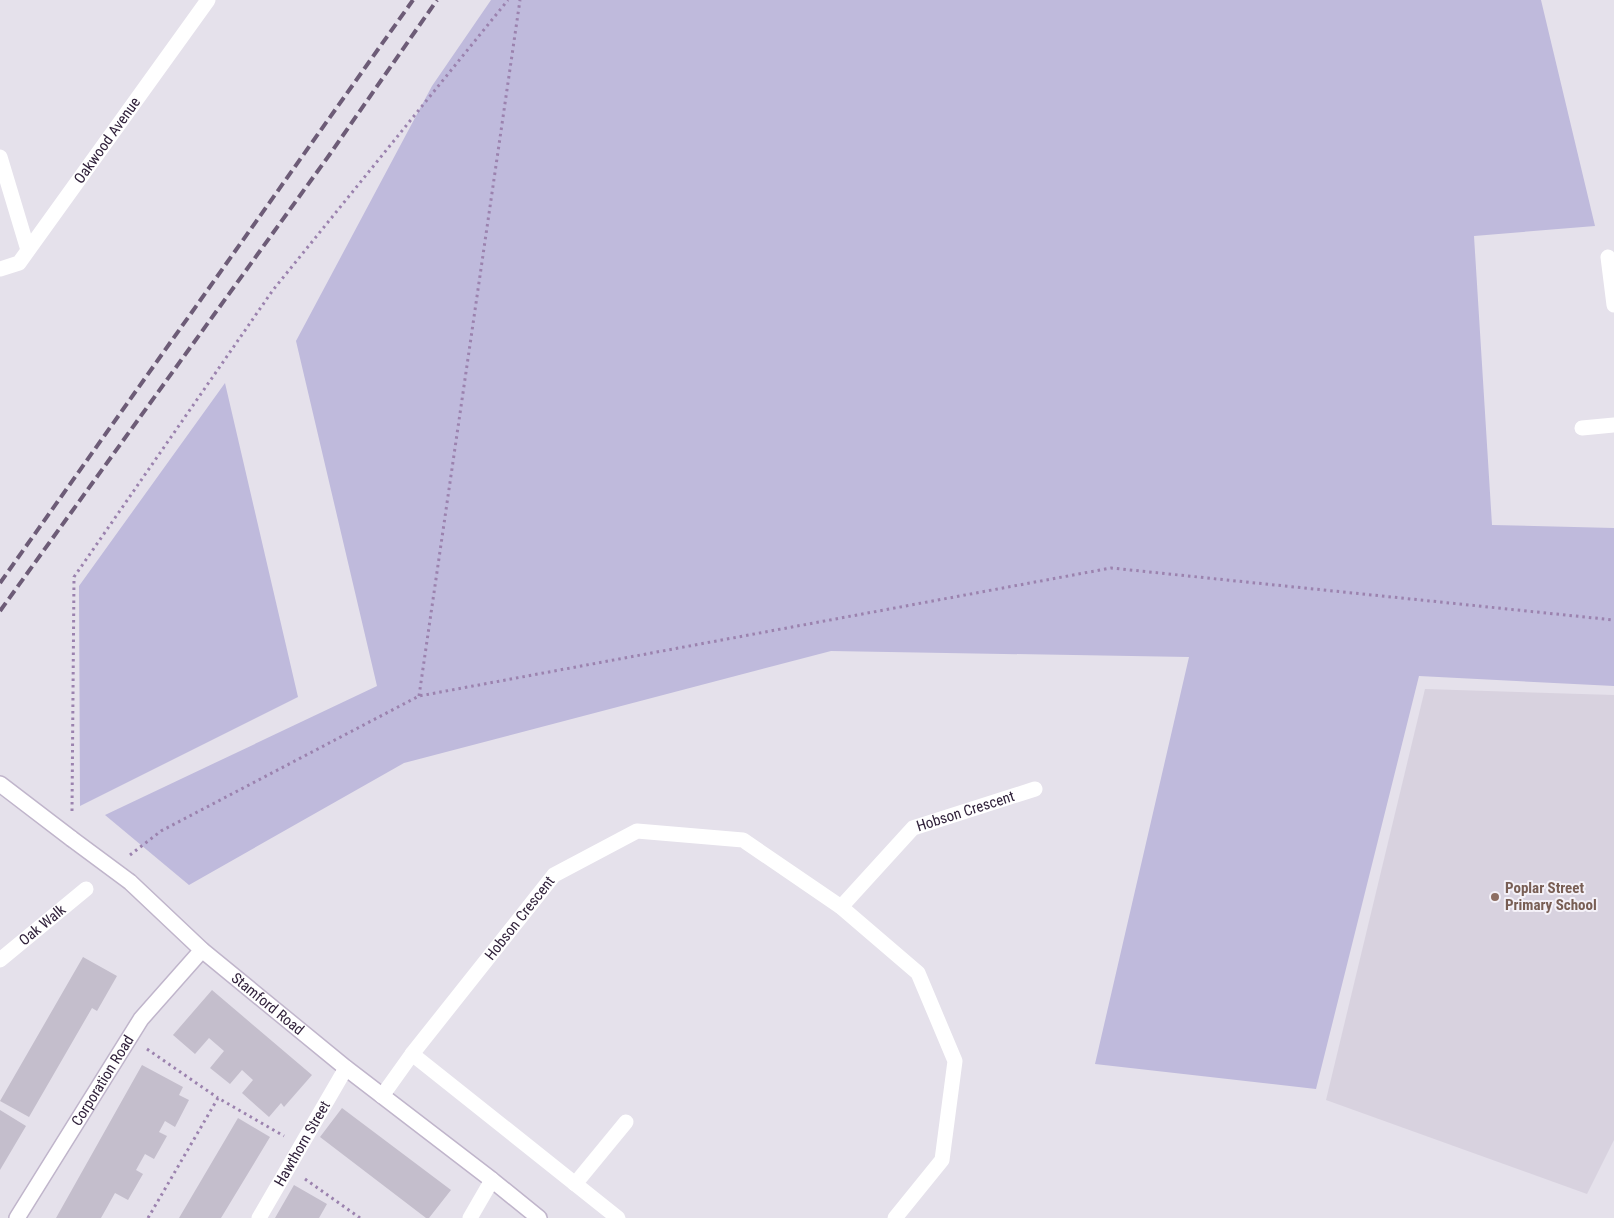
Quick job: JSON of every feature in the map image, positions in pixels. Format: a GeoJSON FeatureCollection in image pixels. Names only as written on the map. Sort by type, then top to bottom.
{"type":"FeatureCollection","features":[{"type":"Feature","properties":{"kind":"street","name":"Oakwood Avenue"},"geometry":{"type":"LineString","coordinates":[[0,269],[19,264],[208,0]]}},
{"type":"Feature","properties":{"kind":"street"},"geometry":{"type":"LineString","coordinates":[[0,156],[28,250]]}},
{"type":"Feature","properties":{"kind":"street"},"geometry":{"type":"LineString","coordinates":[[1608,258],[1614,305]]}},
{"type":"Feature","properties":{"kind":"street"},"geometry":{"type":"LineString","coordinates":[[1582,428],[1614,424]]}},
{"type":"Feature","properties":{"kind":"street","name":"Stamford Road"},"geometry":{"type":"LineString","coordinates":[[0,784],[130,882],[202,950],[346,1068],[539,1218]]}},
{"type":"Feature","properties":{"kind":"street","name":"Hobson Crescent"},"geometry":{"type":"LineString","coordinates":[[841,907],[914,828],[1035,789]]}},
{"type":"Feature","properties":{"kind":"street","name":"Hobson Crescent"},"geometry":{"type":"LineString","coordinates":[[382,1096],[412,1054],[554,875],[637,831],[743,840],[841,907],[918,973],[955,1061],[942,1160],[895,1218]]}},
{"type":"Feature","properties":{"kind":"street","name":"Oak Walk"},"geometry":{"type":"LineString","coordinates":[[0,960],[86,889]]}},
{"type":"Feature","properties":{"kind":"street","name":"Corporation Road"},"geometry":{"type":"LineString","coordinates":[[17,1218],[141,1019],[202,950]]}},
{"type":"Feature","properties":{"kind":"street"},"geometry":{"type":"LineString","coordinates":[[412,1054],[618,1218]]}},
{"type":"Feature","properties":{"kind":"street","name":"Hawthorn Street"},"geometry":{"type":"LineString","coordinates":[[259,1218],[346,1068]]}},
{"type":"Feature","properties":{"kind":"street"},"geometry":{"type":"LineString","coordinates":[[576,1184],[626,1122]]}},
{"type":"Feature","properties":{"kind":"street"},"geometry":{"type":"LineString","coordinates":[[470,1218],[492,1180]]}},
{"type":"Feature","properties":{"kind":"path"},"geometry":{"type":"LineString","coordinates":[[72,839],[74,577],[272,290],[508,0]]}},
{"type":"Feature","properties":{"kind":"path"},"geometry":{"type":"LineString","coordinates":[[419,696],[520,0]]}},
{"type":"Feature","properties":{"kind":"path"},"geometry":{"type":"LineString","coordinates":[[123,860],[161,831],[419,696],[1111,568],[1614,620]]}},
{"type":"Feature","properties":{"kind":"path"},"geometry":{"type":"LineString","coordinates":[[130,1037],[218,1098],[300,1146]]}},
{"type":"Feature","properties":{"kind":"path"},"geometry":{"type":"LineString","coordinates":[[148,1218],[218,1098]]}},
{"type":"Feature","properties":{"kind":"path"},"geometry":{"type":"LineString","coordinates":[[288,1167],[358,1217]]}},
{"type":"Feature","properties":{"kind":"shaded area"},"geometry":{"type":"Polygon","coordinates":[[[491,0],[1541,0],[1595,226],[1474,236],[1492,525],[1614,528],[1614,686],[1419,676],[1316,1089],[1095,1064],[1189,657],[831,651],[404,763],[189,885],[105,815],[377,686],[296,341],[432,86],[491,0]]]}},
{"type":"Feature","properties":{"kind":"shaded area"},"geometry":{"type":"Polygon","coordinates":[[[225,383],[298,697],[80,806],[79,586],[225,383]]]}},
{"type":"Feature","properties":{"kind":"shaded area","name":"Poplar Street Primary School"},"geometry":{"type":"Polygon","coordinates":[[[1425,689],[1614,695],[1614,1140],[1587,1194],[1326,1100],[1425,689]]]}},
{"type":"Feature","properties":{"kind":"building"},"geometry":{"type":"Polygon","coordinates":[[[83,957],[117,976],[97,1011],[92,1008],[29,1117],[0,1101],[83,957]]]}},
{"type":"Feature","properties":{"kind":"building"},"geometry":{"type":"Polygon","coordinates":[[[212,990],[312,1075],[284,1107],[281,1103],[269,1117],[242,1093],[253,1080],[242,1070],[230,1084],[210,1068],[224,1051],[209,1038],[195,1054],[173,1035],[212,990]]]}},
{"type":"Feature","properties":{"kind":"building"},"geometry":{"type":"Polygon","coordinates":[[[142,1065],[183,1087],[179,1095],[189,1100],[175,1127],[165,1121],[159,1132],[167,1136],[154,1159],[145,1154],[136,1170],[143,1174],[128,1200],[115,1193],[101,1218],[56,1218],[142,1065]]]}},
{"type":"Feature","properties":{"kind":"building"},"geometry":{"type":"Polygon","coordinates":[[[342,1108],[451,1190],[429,1218],[426,1218],[320,1137],[342,1108]]]}},
{"type":"Feature","properties":{"kind":"building"},"geometry":{"type":"Polygon","coordinates":[[[0,1110],[26,1126],[0,1170],[0,1110]]]}},
{"type":"Feature","properties":{"kind":"building"},"geometry":{"type":"Polygon","coordinates":[[[238,1118],[270,1137],[221,1218],[179,1218],[238,1118]]]}},
{"type":"Feature","properties":{"kind":"building"},"geometry":{"type":"Polygon","coordinates":[[[294,1185],[327,1204],[319,1218],[275,1218],[294,1185]]]}},
{"type":"Feature","properties":{"kind":"railway"},"geometry":{"type":"LineString","coordinates":[[0,583],[413,0]]}},
{"type":"Feature","properties":{"kind":"railway"},"geometry":{"type":"LineString","coordinates":[[0,611],[330,154],[437,0]]}},
{"type":"Feature","properties":{"kind":"place","name":"Poplar Street Primary School"},"geometry":{"type":"Point","coordinates":[1495,897]}}]}
